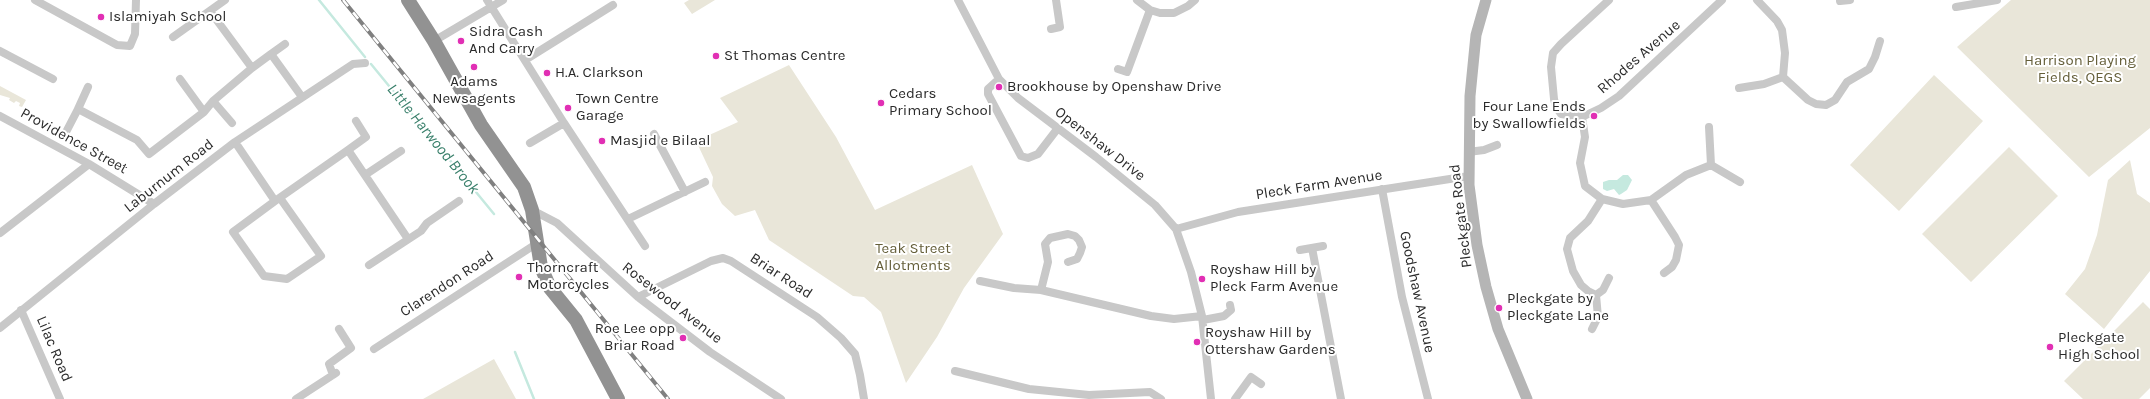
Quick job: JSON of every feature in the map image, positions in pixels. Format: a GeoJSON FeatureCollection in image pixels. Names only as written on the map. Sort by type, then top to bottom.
{"type":"FeatureCollection","features":[{"type":"Feature","properties":{"kind":"highway"},"geometry":{"type":"LineString","coordinates":[[408,0],[434,41],[480,125],[524,187],[532,210],[536,244],[541,267],[550,288],[576,320],[618,399]]}},
{"type":"Feature","properties":{"kind":"main road","name":"Pleckgate Road"},"geometry":{"type":"LineString","coordinates":[[1486,0],[1476,35],[1470,96],[1468,176],[1477,245],[1486,287],[1498,329],[1527,399]]}},
{"type":"Feature","properties":{"kind":"street"},"geometry":{"type":"LineString","coordinates":[[34,0],[117,45],[130,46],[135,34],[136,0]]}},
{"type":"Feature","properties":{"kind":"street"},"geometry":{"type":"LineString","coordinates":[[173,37],[225,0]]}},
{"type":"Feature","properties":{"kind":"street"},"geometry":{"type":"LineString","coordinates":[[434,41],[489,4],[503,0]]}},
{"type":"Feature","properties":{"kind":"street","name":"Openshaw Drive"},"geometry":{"type":"LineString","coordinates":[[958,0],[999,79],[1018,98],[1155,205],[1176,228],[1191,272],[1203,318],[1211,399]]}},
{"type":"Feature","properties":{"kind":"street"},"geometry":{"type":"LineString","coordinates":[[1050,29],[1060,27],[1056,0]]}},
{"type":"Feature","properties":{"kind":"street"},"geometry":{"type":"LineString","coordinates":[[1137,0],[1150,10],[1160,13],[1174,13],[1188,6],[1195,0]]}},
{"type":"Feature","properties":{"kind":"street"},"geometry":{"type":"LineString","coordinates":[[1609,0],[1560,44],[1553,53],[1551,67],[1556,107],[1562,114],[1582,117],[1585,137],[1580,154],[1581,174],[1585,186],[1602,198],[1623,204],[1651,200],[1686,175],[1711,165]]}},
{"type":"Feature","properties":{"kind":"street","name":"Rhodes Avenue"},"geometry":{"type":"LineString","coordinates":[[1582,117],[1601,108],[1618,96],[1722,0]]}},
{"type":"Feature","properties":{"kind":"street"},"geometry":{"type":"LineString","coordinates":[[1757,0],[1777,21],[1782,30],[1785,53],[1783,77]]}},
{"type":"Feature","properties":{"kind":"street"},"geometry":{"type":"LineString","coordinates":[[1840,2],[1850,0]]}},
{"type":"Feature","properties":{"kind":"street"},"geometry":{"type":"LineString","coordinates":[[1956,7],[1997,0]]}},
{"type":"Feature","properties":{"kind":"street"},"geometry":{"type":"LineString","coordinates":[[489,4],[564,123],[645,246]]}},
{"type":"Feature","properties":{"kind":"street"},"geometry":{"type":"LineString","coordinates":[[525,60],[613,5]]}},
{"type":"Feature","properties":{"kind":"street"},"geometry":{"type":"LineString","coordinates":[[1118,69],[1127,72],[1150,10]]}},
{"type":"Feature","properties":{"kind":"street"},"geometry":{"type":"LineString","coordinates":[[210,11],[252,68]]}},
{"type":"Feature","properties":{"kind":"street"},"geometry":{"type":"LineString","coordinates":[[1783,77],[1808,100],[1816,104],[1826,105],[1835,100],[1847,82],[1868,69],[1875,56],[1880,41]]}},
{"type":"Feature","properties":{"kind":"street"},"geometry":{"type":"LineString","coordinates":[[78,109],[136,140],[149,154],[204,112],[213,101],[252,68],[285,44]]}},
{"type":"Feature","properties":{"kind":"street"},"geometry":{"type":"LineString","coordinates":[[0,50],[53,79]]}},
{"type":"Feature","properties":{"kind":"street"},"geometry":{"type":"LineString","coordinates":[[271,54],[302,97]]}},
{"type":"Feature","properties":{"kind":"street","name":"Laburnum Road"},"geometry":{"type":"LineString","coordinates":[[0,328],[154,204],[235,142],[353,64],[365,63]]}},
{"type":"Feature","properties":{"kind":"street"},"geometry":{"type":"LineString","coordinates":[[1739,88],[1764,84],[1783,77]]}},
{"type":"Feature","properties":{"kind":"street"},"geometry":{"type":"LineString","coordinates":[[180,79],[204,112]]}},
{"type":"Feature","properties":{"kind":"street"},"geometry":{"type":"LineString","coordinates":[[999,79],[988,89],[988,94],[1021,156],[1028,158],[1038,154],[1058,128]]}},
{"type":"Feature","properties":{"kind":"street"},"geometry":{"type":"LineString","coordinates":[[65,134],[88,87]]}},
{"type":"Feature","properties":{"kind":"street"},"geometry":{"type":"LineString","coordinates":[[213,101],[232,124]]}},
{"type":"Feature","properties":{"kind":"street","name":"Providence Street"},"geometry":{"type":"LineString","coordinates":[[0,116],[89,164],[154,204]]}},
{"type":"Feature","properties":{"kind":"street"},"geometry":{"type":"LineString","coordinates":[[235,142],[277,200],[321,256],[287,279],[264,276],[233,232],[277,200],[366,137],[356,120]]}},
{"type":"Feature","properties":{"kind":"street"},"geometry":{"type":"LineString","coordinates":[[530,143],[564,123]]}},
{"type":"Feature","properties":{"kind":"street"},"geometry":{"type":"LineString","coordinates":[[1709,128],[1711,165]]}},
{"type":"Feature","properties":{"kind":"street"},"geometry":{"type":"LineString","coordinates":[[654,134],[685,192]]}},
{"type":"Feature","properties":{"kind":"street"},"geometry":{"type":"LineString","coordinates":[[1468,152],[1484,150],[1497,145]]}},
{"type":"Feature","properties":{"kind":"street"},"geometry":{"type":"LineString","coordinates":[[348,150],[408,239]]}},
{"type":"Feature","properties":{"kind":"street"},"geometry":{"type":"LineString","coordinates":[[365,175],[401,151]]}},
{"type":"Feature","properties":{"kind":"street"},"geometry":{"type":"LineString","coordinates":[[0,233],[89,164]]}},
{"type":"Feature","properties":{"kind":"street"},"geometry":{"type":"LineString","coordinates":[[1711,165],[1740,182]]}},
{"type":"Feature","properties":{"kind":"street","name":"Pleck Farm Avenue"},"geometry":{"type":"LineString","coordinates":[[1176,228],[1238,212],[1468,176]]}},
{"type":"Feature","properties":{"kind":"street"},"geometry":{"type":"LineString","coordinates":[[628,219],[706,182]]}},
{"type":"Feature","properties":{"kind":"street","name":"Goodshaw Avenue"},"geometry":{"type":"LineString","coordinates":[[1382,189],[1402,298],[1428,399]]}},
{"type":"Feature","properties":{"kind":"street"},"geometry":{"type":"LineString","coordinates":[[1596,295],[1581,285],[1573,271],[1567,249],[1570,238],[1588,222],[1602,198]]}},
{"type":"Feature","properties":{"kind":"street"},"geometry":{"type":"LineString","coordinates":[[1651,200],[1676,237],[1679,245],[1676,260],[1672,267],[1664,273]]}},
{"type":"Feature","properties":{"kind":"street"},"geometry":{"type":"LineString","coordinates":[[369,265],[421,231],[427,223],[458,201]]}},
{"type":"Feature","properties":{"kind":"street","name":"Rosewood Avenue"},"geometry":{"type":"LineString","coordinates":[[532,210],[556,223],[638,297],[710,352],[781,399]]}},
{"type":"Feature","properties":{"kind":"street"},"geometry":{"type":"LineString","coordinates":[[1041,290],[1048,262],[1045,244],[1050,238],[1068,234],[1075,236],[1079,240],[1082,247],[1080,253],[1077,259],[1068,262]]}},
{"type":"Feature","properties":{"kind":"street","name":"Clarendon Road"},"geometry":{"type":"LineString","coordinates":[[374,348],[536,244]]}},
{"type":"Feature","properties":{"kind":"street"},"geometry":{"type":"LineString","coordinates":[[1300,250],[1323,246]]}},
{"type":"Feature","properties":{"kind":"street"},"geometry":{"type":"LineString","coordinates":[[1312,248],[1341,399]]}},
{"type":"Feature","properties":{"kind":"street","name":"Briar Road"},"geometry":{"type":"LineString","coordinates":[[638,297],[711,261],[723,258],[731,261],[817,317],[841,338],[854,354],[860,375],[864,399]]}},
{"type":"Feature","properties":{"kind":"street"},"geometry":{"type":"LineString","coordinates":[[1596,295],[1606,287],[1608,278]]}},
{"type":"Feature","properties":{"kind":"street"},"geometry":{"type":"LineString","coordinates":[[980,281],[1014,288],[1041,290],[1151,316],[1174,319],[1224,316],[1230,310],[1230,305]]}},
{"type":"Feature","properties":{"kind":"street"},"geometry":{"type":"LineString","coordinates":[[1592,329],[1598,317],[1596,295]]}},
{"type":"Feature","properties":{"kind":"street","name":"Lilac Road"},"geometry":{"type":"LineString","coordinates":[[22,310],[60,399]]}},
{"type":"Feature","properties":{"kind":"street"},"geometry":{"type":"LineString","coordinates":[[296,399],[335,374],[329,364],[351,348],[339,329]]}},
{"type":"Feature","properties":{"kind":"street"},"geometry":{"type":"LineString","coordinates":[[955,371],[1029,389],[1089,395],[1150,392],[1161,399]]}},
{"type":"Feature","properties":{"kind":"street"},"geometry":{"type":"LineString","coordinates":[[1235,399],[1251,377],[1261,384]]}},
{"type":"Feature","properties":{"kind":"green space"},"geometry":{"type":"Polygon","coordinates":[[[689,0],[715,0],[692,14],[684,3],[689,0]]]}},
{"type":"Feature","properties":{"kind":"green space","name":"Harrison Playing Fields, QEGS"},"geometry":{"type":"Polygon","coordinates":[[[2011,0],[2150,0],[2150,128],[2089,177],[1957,47],[2011,0]]]}},
{"type":"Feature","properties":{"kind":"green space","name":"Teak Street Allotments"},"geometry":{"type":"Polygon","coordinates":[[[789,65],[836,137],[875,210],[972,165],[1003,234],[964,288],[937,337],[906,383],[881,312],[864,297],[853,296],[769,240],[755,210],[735,216],[722,204],[712,186],[713,177],[696,141],[738,122],[720,98],[789,65]]]}},
{"type":"Feature","properties":{"kind":"green space"},"geometry":{"type":"Polygon","coordinates":[[[1934,75],[1983,121],[1899,211],[1850,165],[1934,75]]]}},
{"type":"Feature","properties":{"kind":"green space"},"geometry":{"type":"Polygon","coordinates":[[[0,86],[26,100],[22,107],[19,106],[20,103],[16,101],[14,103],[9,100],[10,98],[0,95],[0,86]]]}},
{"type":"Feature","properties":{"kind":"green space"},"geometry":{"type":"Polygon","coordinates":[[[2009,147],[2058,196],[1971,282],[1922,234],[2009,147]]]}},
{"type":"Feature","properties":{"kind":"green space"},"geometry":{"type":"Polygon","coordinates":[[[2130,160],[2137,194],[2150,203],[2150,271],[2104,329],[2065,294],[2085,269],[2097,235],[2108,180],[2130,160]]]}},
{"type":"Feature","properties":{"kind":"green space"},"geometry":{"type":"Polygon","coordinates":[[[2143,302],[2150,309],[2150,388],[2139,399],[2083,399],[2064,381],[2143,302]]]}},
{"type":"Feature","properties":{"kind":"green space"},"geometry":{"type":"Polygon","coordinates":[[[494,359],[516,399],[423,399],[494,359]]]}},
{"type":"Feature","properties":{"kind":"shaded area"},"geometry":{"type":"Polygon","coordinates":[[[1623,175],[1628,175],[1632,180],[1627,190],[1619,195],[1614,189],[1607,191],[1603,189],[1603,182],[1617,180],[1623,175]]]}},
{"type":"Feature","properties":{"kind":"waterway","name":"Little Harwood Brook"},"geometry":{"type":"LineString","coordinates":[[319,0],[365,57]]}},
{"type":"Feature","properties":{"kind":"waterway","name":"Little Harwood Brook"},"geometry":{"type":"LineString","coordinates":[[371,64],[494,214]]}},
{"type":"Feature","properties":{"kind":"waterway","name":"Little Harwood Brook"},"geometry":{"type":"LineString","coordinates":[[515,352],[534,399]]}},
{"type":"Feature","properties":{"kind":"railway"},"geometry":{"type":"LineString","coordinates":[[343,0],[668,399]]}},
{"type":"Feature","properties":{"kind":"place","name":"Islamiyah School"},"geometry":{"type":"Point","coordinates":[101,17]}},
{"type":"Feature","properties":{"kind":"place","name":"Sidra Cash And Carry"},"geometry":{"type":"Point","coordinates":[461,41]}},
{"type":"Feature","properties":{"kind":"place","name":"St Thomas Centre"},"geometry":{"type":"Point","coordinates":[716,56]}},
{"type":"Feature","properties":{"kind":"place","name":"Adams Newsagents"},"geometry":{"type":"Point","coordinates":[474,67]}},
{"type":"Feature","properties":{"kind":"place","name":"H.A. Clarkson"},"geometry":{"type":"Point","coordinates":[547,73]}},
{"type":"Feature","properties":{"kind":"place","name":"Brookhouse by Openshaw Drive"},"geometry":{"type":"Point","coordinates":[999,87]}},
{"type":"Feature","properties":{"kind":"place","name":"Cedars Primary School"},"geometry":{"type":"Point","coordinates":[881,103]}},
{"type":"Feature","properties":{"kind":"place","name":"Town Centre Garage"},"geometry":{"type":"Point","coordinates":[568,108]}},
{"type":"Feature","properties":{"kind":"place","name":"Four Lane Ends by Swallowfields"},"geometry":{"type":"Point","coordinates":[1594,116]}},
{"type":"Feature","properties":{"kind":"place","name":"Masjid e Bilaal"},"geometry":{"type":"Point","coordinates":[602,141]}},
{"type":"Feature","properties":{"kind":"place","name":"Thorncraft Motorcycles"},"geometry":{"type":"Point","coordinates":[519,277]}},
{"type":"Feature","properties":{"kind":"place","name":"Royshaw Hill by Pleck Farm Avenue"},"geometry":{"type":"Point","coordinates":[1202,279]}},
{"type":"Feature","properties":{"kind":"place","name":"Pleckgate by Pleckgate Lane"},"geometry":{"type":"Point","coordinates":[1499,308]}},
{"type":"Feature","properties":{"kind":"place","name":"Roe Lee opp Briar Road"},"geometry":{"type":"Point","coordinates":[683,338]}},
{"type":"Feature","properties":{"kind":"place","name":"Royshaw Hill by Ottershaw Gardens"},"geometry":{"type":"Point","coordinates":[1197,342]}},
{"type":"Feature","properties":{"kind":"place","name":"Pleckgate High School"},"geometry":{"type":"Point","coordinates":[2050,347]}}]}
